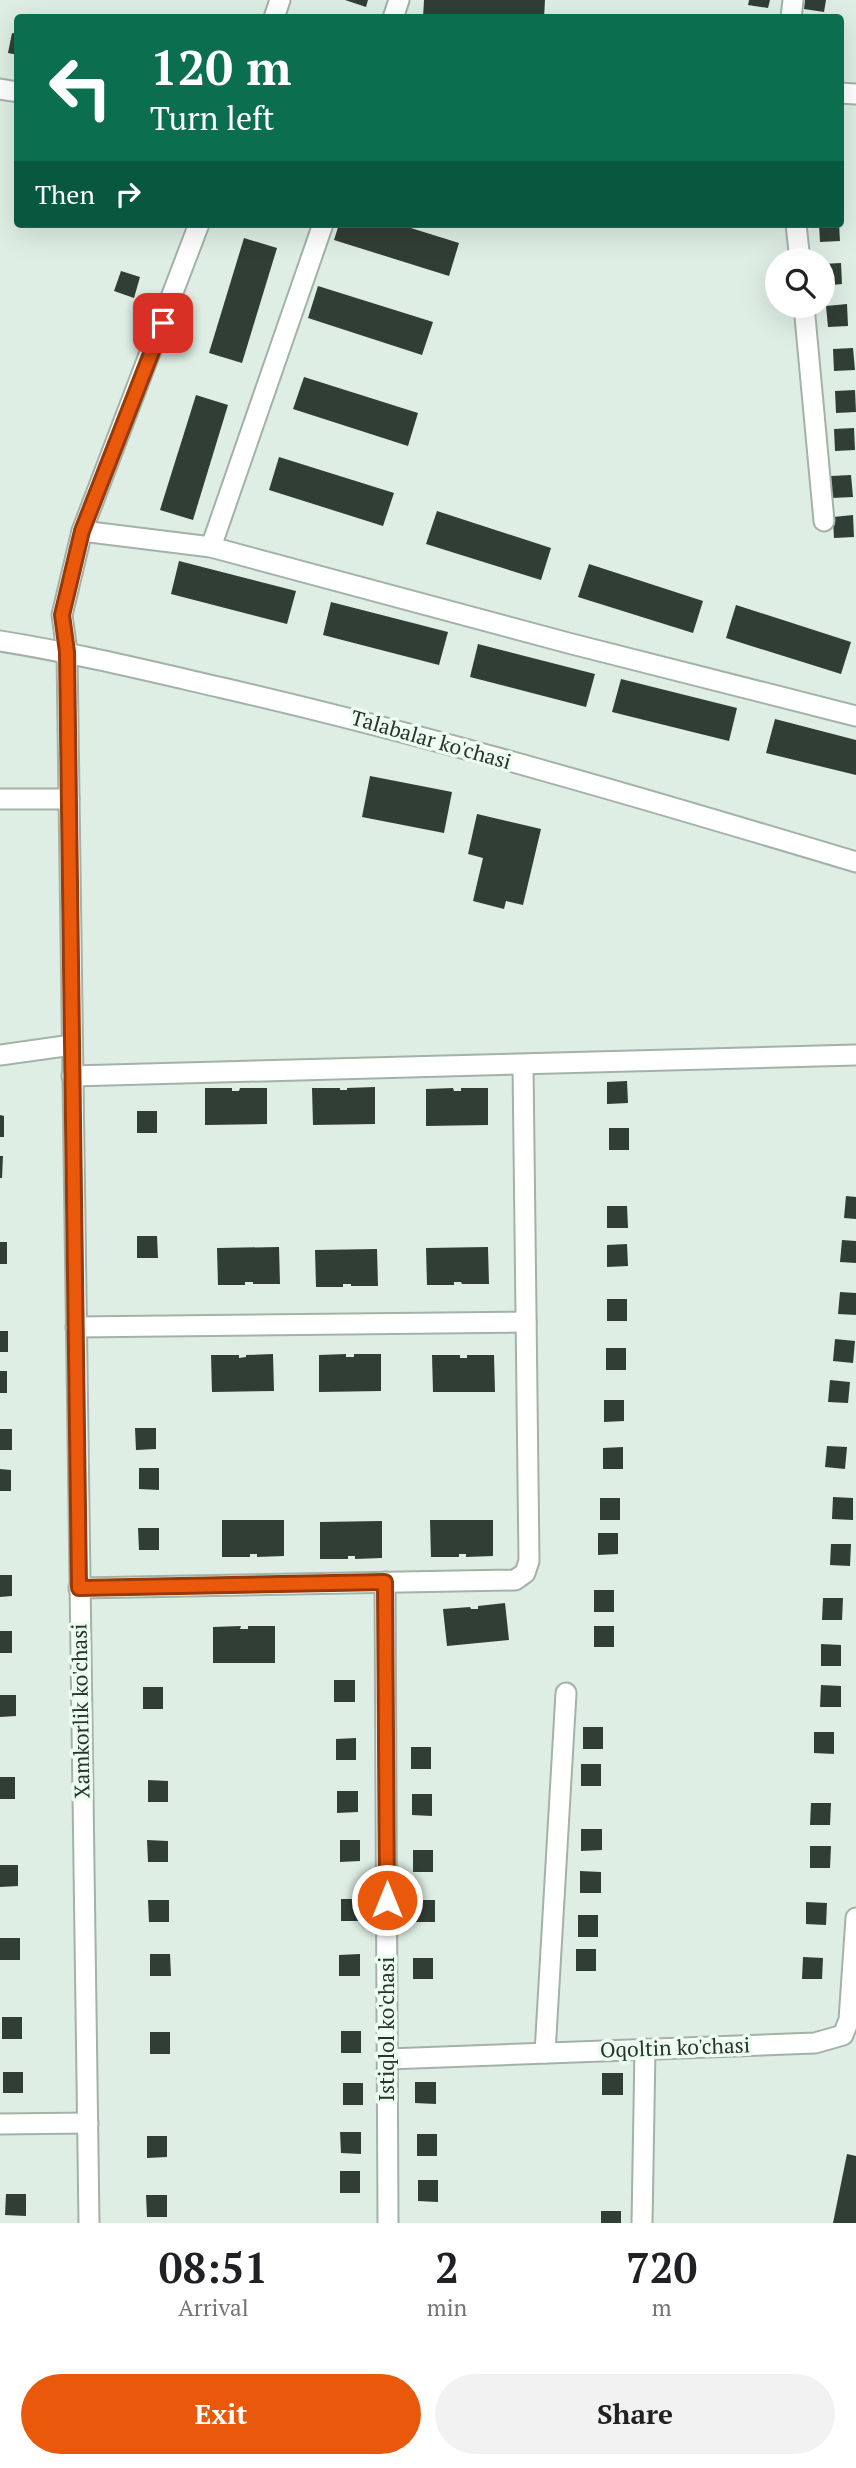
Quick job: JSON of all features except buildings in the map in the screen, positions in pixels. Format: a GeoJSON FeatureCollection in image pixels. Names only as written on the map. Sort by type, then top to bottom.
{"type":"FeatureCollection","features":[{"type":"Feature","properties":{"kind":"street","name":"Xamkorlik ko'chasi"},"geometry":{"type":"LineString","coordinates":[[89,2223],[67,652],[62,615],[82,531],[197,228]]}},
{"type":"Feature","properties":{"kind":"street"},"geometry":{"type":"LineString","coordinates":[[211,547],[322,228]]}},
{"type":"Feature","properties":{"kind":"street"},"geometry":{"type":"LineString","coordinates":[[796,228],[799,248]]}},
{"type":"Feature","properties":{"kind":"street"},"geometry":{"type":"LineString","coordinates":[[805,318],[824,521]]}},
{"type":"Feature","properties":{"kind":"street"},"geometry":{"type":"LineString","coordinates":[[82,531],[211,547],[572,644],[856,716]]}},
{"type":"Feature","properties":{"kind":"street","name":"Talabalar ko'chasi"},"geometry":{"type":"LineString","coordinates":[[0,641],[67,652],[338,714],[856,862]]}},
{"type":"Feature","properties":{"kind":"street"},"geometry":{"type":"LineString","coordinates":[[0,799],[69,799]]}},
{"type":"Feature","properties":{"kind":"street"},"geometry":{"type":"LineString","coordinates":[[0,1055],[72,1045]]}},
{"type":"Feature","properties":{"kind":"street"},"geometry":{"type":"LineString","coordinates":[[72,1076],[856,1055]]}},
{"type":"Feature","properties":{"kind":"street"},"geometry":{"type":"LineString","coordinates":[[79,1588],[516,1580],[525,1573],[529,1561],[523,1065]]}},
{"type":"Feature","properties":{"kind":"street"},"geometry":{"type":"LineString","coordinates":[[76,1327],[526,1322]]}},
{"type":"Feature","properties":{"kind":"street","name":"Istiqlol ko'chasi"},"geometry":{"type":"LineString","coordinates":[[385,1582],[388,2223]]}},
{"type":"Feature","properties":{"kind":"street"},"geometry":{"type":"LineString","coordinates":[[545,2053],[566,1693]]}},
{"type":"Feature","properties":{"kind":"street","name":"Oqoltin ko'chasi"},"geometry":{"type":"LineString","coordinates":[[388,2059],[815,2043],[843,2035],[849,2020],[856,1918]]}},
{"type":"Feature","properties":{"kind":"street"},"geometry":{"type":"LineString","coordinates":[[642,2223],[645,2049]]}},
{"type":"Feature","properties":{"kind":"street"},"geometry":{"type":"LineString","coordinates":[[0,2124],[88,2123]]}},
{"type":"Feature","properties":{"kind":"route"},"geometry":{"type":"LineString","coordinates":[[163,323],[82,531],[62,615],[67,652],[79,1588],[385,1582],[387,1900]]}}]}
